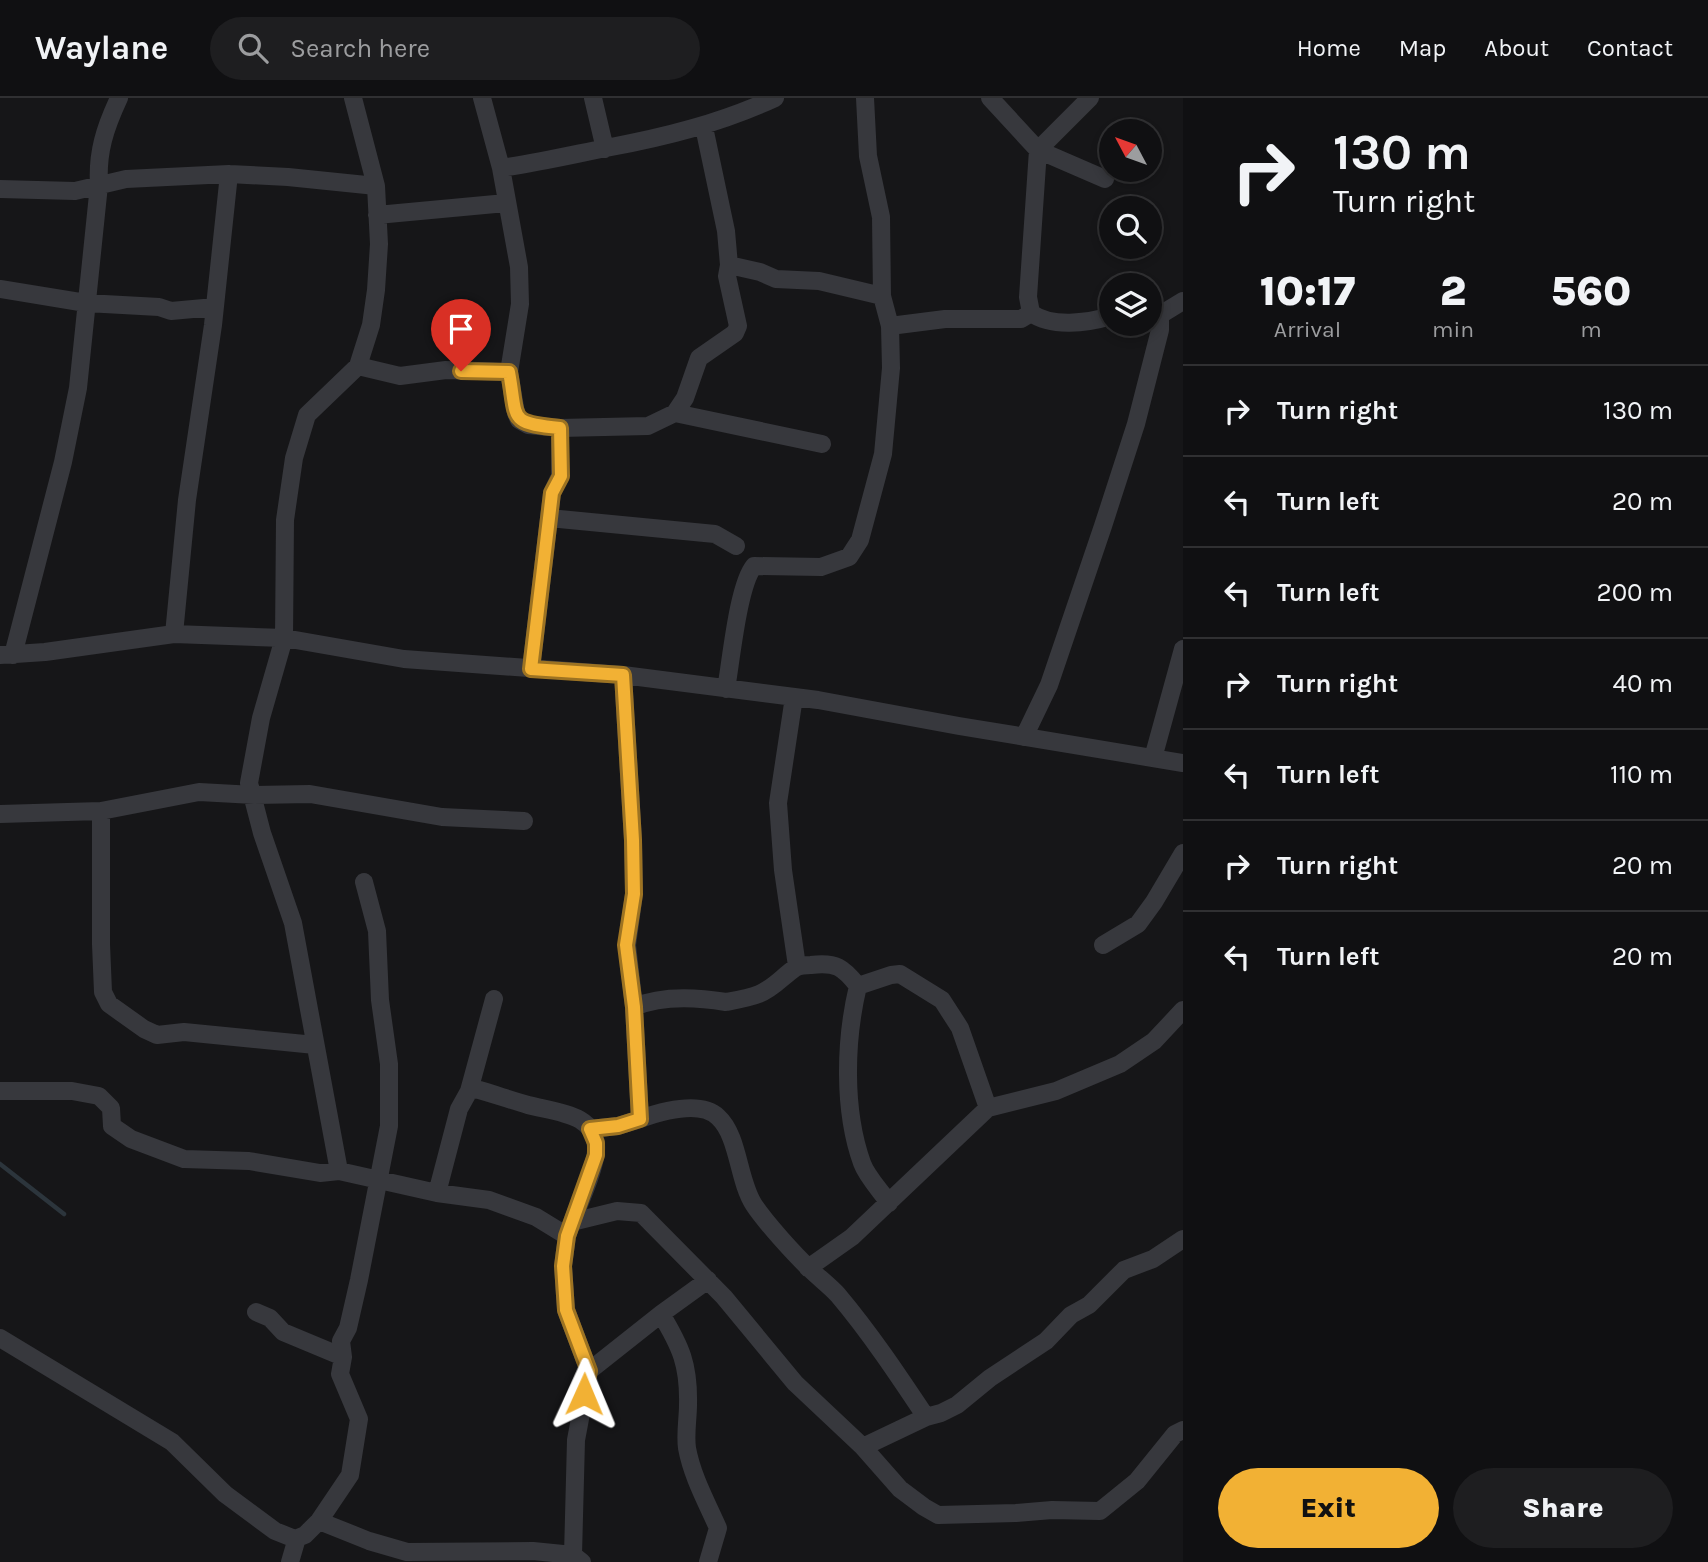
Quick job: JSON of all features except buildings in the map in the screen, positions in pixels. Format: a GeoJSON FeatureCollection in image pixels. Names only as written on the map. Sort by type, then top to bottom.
{"type":"FeatureCollection","features":[{"type":"Feature","properties":{"kind":"street"},"geometry":{"type":"LineString","coordinates":[[118,98],[109,119],[98,160],[100,185],[78,388],[63,463],[7,655],[174,634],[284,638],[404,659],[623,675],[818,700],[1183,763]]}},
{"type":"Feature","properties":{"kind":"street"},"geometry":{"type":"LineString","coordinates":[[339,1171],[293,923],[262,833],[249,783],[261,718],[284,638],[285,520],[293,458],[307,415],[358,366],[371,325],[376,290],[376,186],[353,98]]}},
{"type":"Feature","properties":{"kind":"street"},"geometry":{"type":"LineString","coordinates":[[482,98],[501,168],[519,267],[520,304],[509,372],[516,413],[519,420],[528,425],[560,428],[648,426],[675,412],[685,398],[699,358],[735,332],[738,326],[729,294],[726,231],[704,127]]}},
{"type":"Feature","properties":{"kind":"street"},"geometry":{"type":"LineString","coordinates":[[593,98],[605,149]]}},
{"type":"Feature","properties":{"kind":"street"},"geometry":{"type":"LineString","coordinates":[[501,168],[704,127],[775,98]]}},
{"type":"Feature","properties":{"kind":"street"},"geometry":{"type":"LineString","coordinates":[[726,690],[743,594],[750,571],[754,566],[821,567],[849,557],[860,540],[883,454],[891,368],[890,326],[882,296],[880,216],[868,156],[865,98]]}},
{"type":"Feature","properties":{"kind":"street"},"geometry":{"type":"LineString","coordinates":[[990,98],[1038,150],[1099,177]]}},
{"type":"Feature","properties":{"kind":"street"},"geometry":{"type":"LineString","coordinates":[[1090,98],[1038,150],[1028,297],[1031,313],[1041,320],[1058,322],[1099,317]]}},
{"type":"Feature","properties":{"kind":"street"},"geometry":{"type":"LineString","coordinates":[[174,634],[187,500],[215,307],[229,174]]}},
{"type":"Feature","properties":{"kind":"street"},"geometry":{"type":"LineString","coordinates":[[0,189],[75,191],[126,179],[229,174],[376,186]]}},
{"type":"Feature","properties":{"kind":"street"},"geometry":{"type":"LineString","coordinates":[[377,215],[506,203]]}},
{"type":"Feature","properties":{"kind":"street"},"geometry":{"type":"LineString","coordinates":[[729,265],[760,272],[776,279],[819,281],[882,296]]}},
{"type":"Feature","properties":{"kind":"street"},"geometry":{"type":"LineString","coordinates":[[0,289],[86,303],[159,307],[171,311],[215,307]]}},
{"type":"Feature","properties":{"kind":"street"},"geometry":{"type":"LineString","coordinates":[[1162,310],[1183,302]]}},
{"type":"Feature","properties":{"kind":"street"},"geometry":{"type":"LineString","coordinates":[[890,326],[945,319],[1021,319],[1031,313]]}},
{"type":"Feature","properties":{"kind":"street"},"geometry":{"type":"LineString","coordinates":[[1024,737],[1049,685],[1107,513],[1136,424],[1158,336]]}},
{"type":"Feature","properties":{"kind":"street"},"geometry":{"type":"LineString","coordinates":[[358,366],[401,376],[446,370],[509,372]]}},
{"type":"Feature","properties":{"kind":"street"},"geometry":{"type":"LineString","coordinates":[[675,412],[822,444]]}},
{"type":"Feature","properties":{"kind":"street"},"geometry":{"type":"LineString","coordinates":[[531,669],[552,493],[561,476],[560,428]]}},
{"type":"Feature","properties":{"kind":"street"},"geometry":{"type":"LineString","coordinates":[[549,518],[715,534],[736,546]]}},
{"type":"Feature","properties":{"kind":"street"},"geometry":{"type":"LineString","coordinates":[[1153,758],[1183,649]]}},
{"type":"Feature","properties":{"kind":"street"},"geometry":{"type":"LineString","coordinates":[[623,675],[634,894],[626,945],[634,1007],[640,1119]]}},
{"type":"Feature","properties":{"kind":"street"},"geometry":{"type":"LineString","coordinates":[[794,697],[778,803],[783,870],[797,966]]}},
{"type":"Feature","properties":{"kind":"street"},"geometry":{"type":"LineString","coordinates":[[0,814],[101,811],[199,792],[310,794],[442,817],[524,821]]}},
{"type":"Feature","properties":{"kind":"street"},"geometry":{"type":"LineString","coordinates":[[101,811],[100,943],[103,992],[109,1004],[158,1035],[184,1032],[315,1045]]}},
{"type":"Feature","properties":{"kind":"street"},"geometry":{"type":"LineString","coordinates":[[1103,945],[1138,924],[1183,853]]}},
{"type":"Feature","properties":{"kind":"street"},"geometry":{"type":"LineString","coordinates":[[0,1338],[172,1441],[225,1494],[275,1531],[297,1538],[305,1535],[319,1521],[350,1475],[359,1419],[340,1374],[343,1357],[341,1340],[348,1328],[389,1126],[389,1064],[380,1000],[377,931],[364,882]]}},
{"type":"Feature","properties":{"kind":"street"},"geometry":{"type":"LineString","coordinates":[[634,1007],[669,999],[734,1001],[760,994],[780,982],[797,966],[835,964],[849,974],[858,986],[847,1084],[854,1132],[862,1165],[889,1203]]}},
{"type":"Feature","properties":{"kind":"street"},"geometry":{"type":"LineString","coordinates":[[858,986],[900,974],[942,1000],[960,1028],[988,1108]]}},
{"type":"Feature","properties":{"kind":"street"},"geometry":{"type":"LineString","coordinates":[[437,1193],[459,1109],[469,1091],[494,999]]}},
{"type":"Feature","properties":{"kind":"street"},"geometry":{"type":"LineString","coordinates":[[808,1268],[852,1237],[988,1108],[1056,1091],[1120,1064],[1154,1041],[1183,1010]]}},
{"type":"Feature","properties":{"kind":"street"},"geometry":{"type":"LineString","coordinates":[[319,1521],[369,1541],[407,1552],[533,1551],[575,1560],[576,1440],[589,1371],[566,1310],[563,1266],[569,1229],[596,1155],[596,1143],[590,1129],[576,1117],[476,1089],[469,1091]]}},
{"type":"Feature","properties":{"kind":"street"},"geometry":{"type":"LineString","coordinates":[[0,1091],[72,1091],[99,1096],[111,1108],[112,1126],[131,1139],[184,1159],[249,1161],[320,1173],[339,1171],[437,1193],[489,1200],[569,1229],[617,1211],[641,1213],[708,1280],[795,1383],[863,1447],[900,1489],[938,1515],[1052,1510],[1087,1513],[1100,1511],[1137,1481],[1175,1434],[1183,1430]]}},
{"type":"Feature","properties":{"kind":"street"},"geometry":{"type":"LineString","coordinates":[[590,1129],[618,1126],[654,1114],[699,1109],[719,1117],[729,1134],[754,1205],[808,1268],[837,1293],[926,1417]]}},
{"type":"Feature","properties":{"kind":"street"},"geometry":{"type":"LineString","coordinates":[[863,1447],[957,1405],[990,1378],[1046,1341],[1072,1315],[1089,1305],[1124,1270],[1153,1259],[1183,1239]]}},
{"type":"Feature","properties":{"kind":"street"},"geometry":{"type":"LineString","coordinates":[[589,1371],[708,1280]]}},
{"type":"Feature","properties":{"kind":"street"},"geometry":{"type":"LineString","coordinates":[[256,1312],[270,1318],[283,1332],[343,1357]]}},
{"type":"Feature","properties":{"kind":"street"},"geometry":{"type":"LineString","coordinates":[[661,1314],[686,1363],[687,1447],[703,1496],[719,1528],[708,1562]]}},
{"type":"Feature","properties":{"kind":"street"},"geometry":{"type":"LineString","coordinates":[[290,1562],[297,1538]]}},
{"type":"Feature","properties":{"kind":"waterway"},"geometry":{"type":"LineString","coordinates":[[0,1164],[64,1214]]}},
{"type":"Feature","properties":{"kind":"route"},"geometry":{"type":"LineString","coordinates":[[461,371],[509,372],[519,420],[528,425],[560,428],[561,476],[552,493],[531,669],[623,675],[634,894],[626,945],[634,1007],[640,1119],[618,1126],[590,1129],[596,1143],[596,1155],[567,1236],[563,1266],[566,1310],[589,1371],[584,1394]]}}]}
